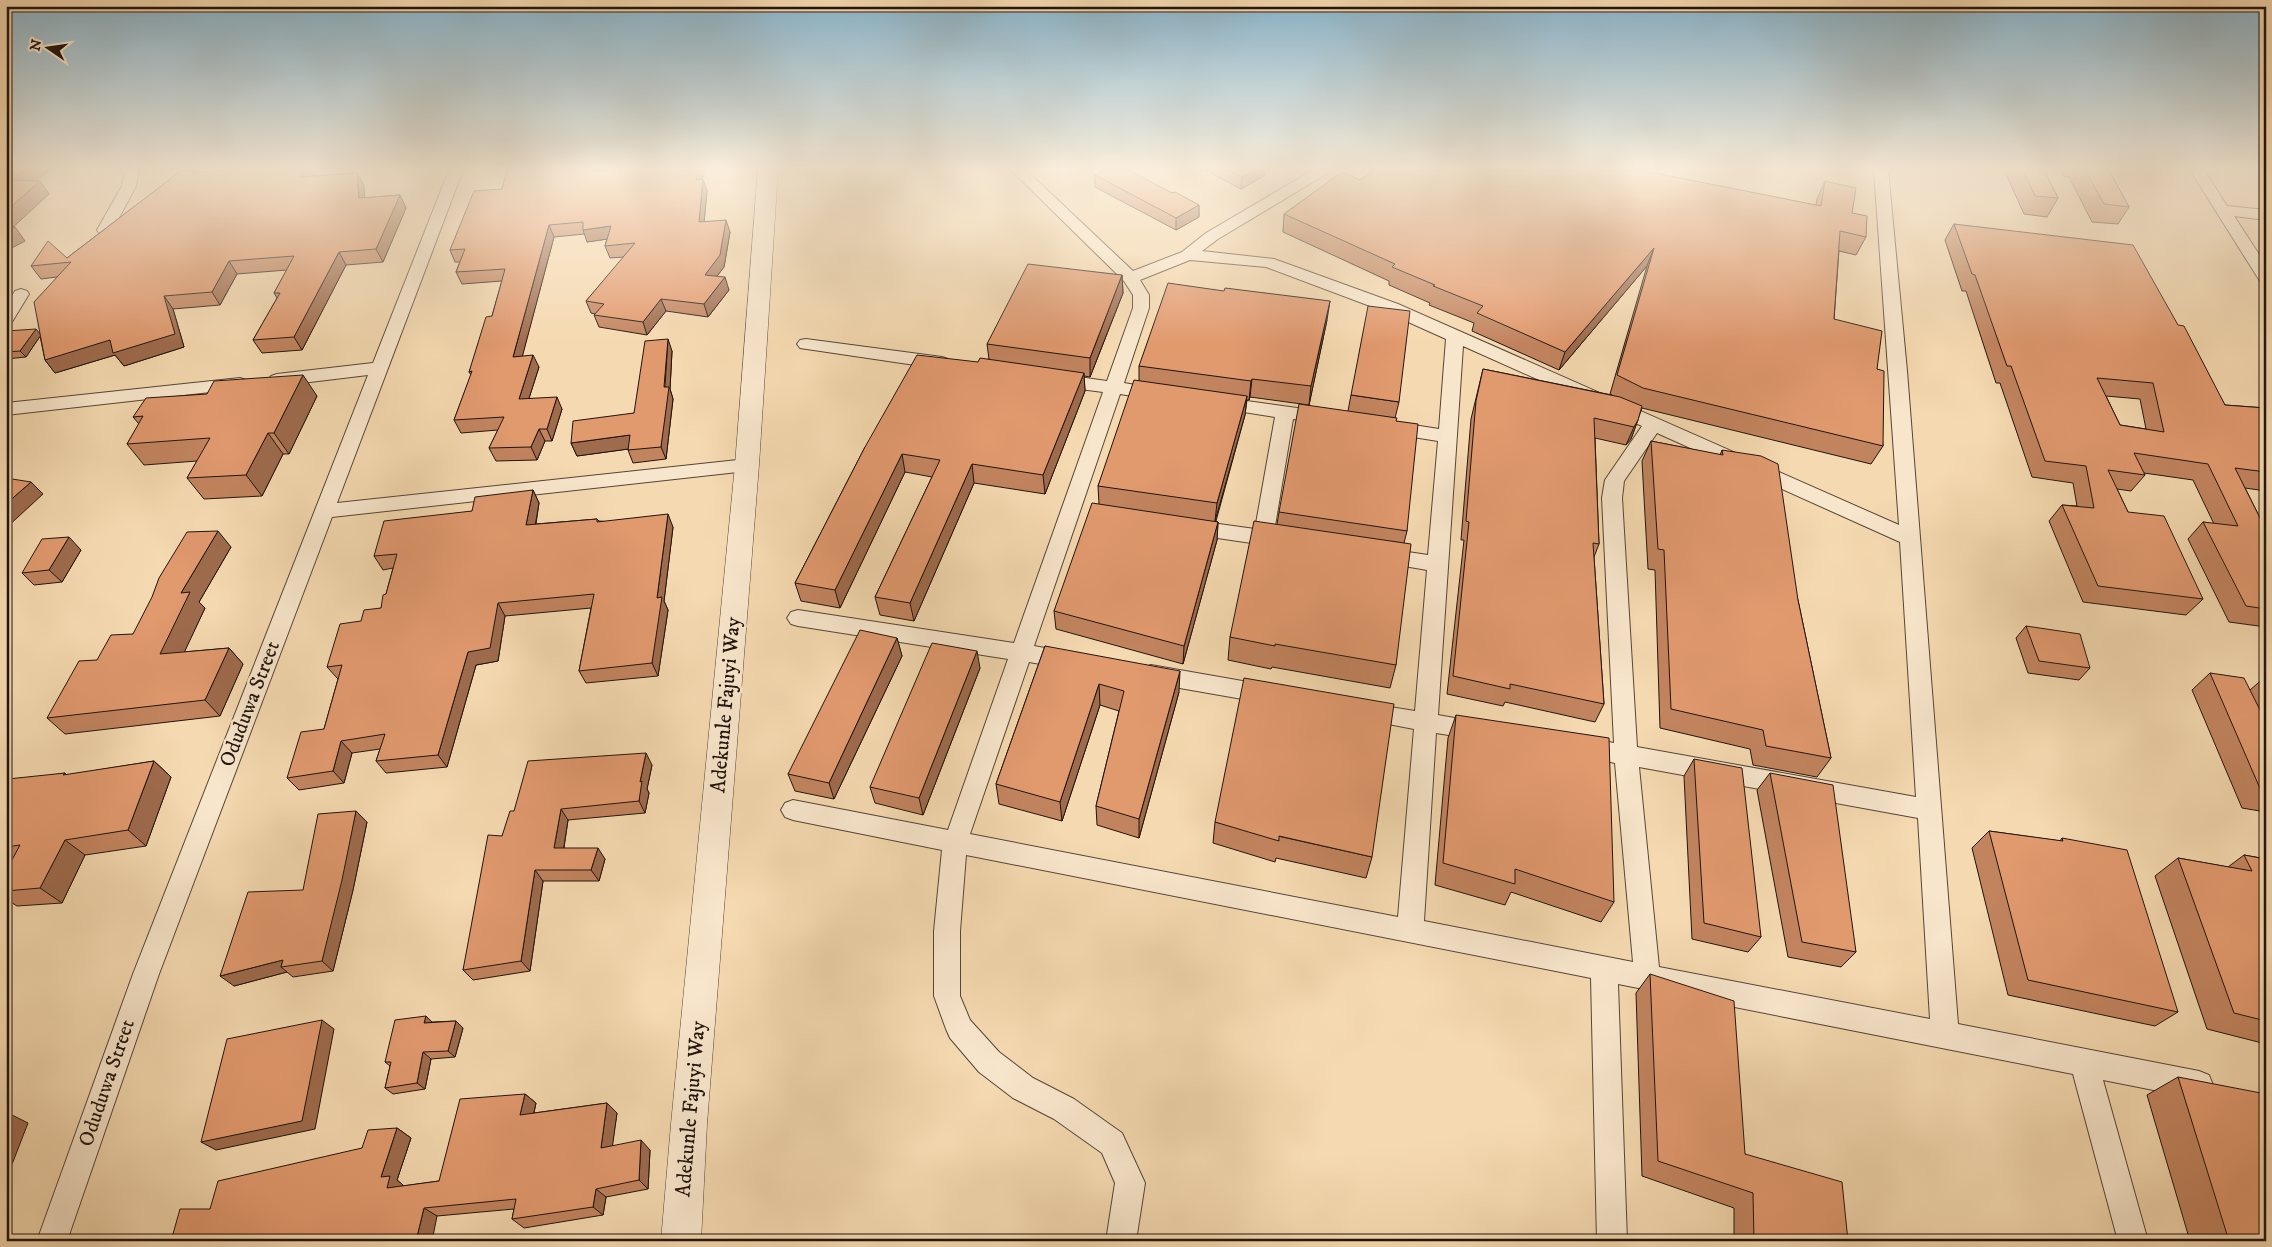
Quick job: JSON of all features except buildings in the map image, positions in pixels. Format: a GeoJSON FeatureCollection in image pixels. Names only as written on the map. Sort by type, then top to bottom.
{"type":"FeatureCollection","features":[{"type":"Feature","properties":{"kind":"street","name":"Oduduwa Street"},"geometry":{"type":"LineString","coordinates":[[52,1241],[146,974],[434,228]]}},
{"type":"Feature","properties":{"kind":"street","name":"Adekunle Fajuyi Way"},"geometry":{"type":"LineString","coordinates":[[681,1241],[689,1124],[747,465],[764,228]]}},
{"type":"Feature","properties":{"kind":"street"},"geometry":{"type":"LineString","coordinates":[[1079,228],[1131,278],[1141,296],[1141,308],[1113,388],[1081,510],[1022,652],[956,843],[947,931],[947,996],[960,1029],[989,1062],[1023,1088],[1064,1109],[1112,1143],[1130,1183],[1121,1241]]}},
{"type":"Feature","properties":{"kind":"street"},"geometry":{"type":"LineString","coordinates":[[1131,278],[1188,255],[1225,228]]}},
{"type":"Feature","properties":{"kind":"street"},"geometry":{"type":"LineString","coordinates":[[1886,228],[1910,538],[1945,1034]]}},
{"type":"Feature","properties":{"kind":"street"},"geometry":{"type":"LineString","coordinates":[[2235,228],[2266,278]]}},
{"type":"Feature","properties":{"kind":"street"},"geometry":{"type":"LineString","coordinates":[[1188,255],[1268,262],[1392,308],[1455,338],[1910,538]]}},
{"type":"Feature","properties":{"kind":"street"},"geometry":{"type":"LineString","coordinates":[[6,318],[21,294]]}},
{"type":"Feature","properties":{"kind":"street"},"geometry":{"type":"LineString","coordinates":[[1410,931],[1455,338]]}},
{"type":"Feature","properties":{"kind":"street"},"geometry":{"type":"LineString","coordinates":[[806,344],[955,365]]}},
{"type":"Feature","properties":{"kind":"street"},"geometry":{"type":"LineString","coordinates":[[6,409],[381,368]]}},
{"type":"Feature","properties":{"kind":"street"},"geometry":{"type":"LineString","coordinates":[[1044,378],[1170,396]]}},
{"type":"Feature","properties":{"kind":"street"},"geometry":{"type":"LineString","coordinates":[[1199,400],[1342,420]]}},
{"type":"Feature","properties":{"kind":"street"},"geometry":{"type":"LineString","coordinates":[[1263,538],[1285,412]]}},
{"type":"Feature","properties":{"kind":"street"},"geometry":{"type":"LineString","coordinates":[[1647,976],[1626,754],[1612,498],[1615,480],[1653,424]]}},
{"type":"Feature","properties":{"kind":"street"},"geometry":{"type":"LineString","coordinates":[[1371,425],[1448,436]]}},
{"type":"Feature","properties":{"kind":"street"},"geometry":{"type":"LineString","coordinates":[[325,511],[747,465]]}},
{"type":"Feature","properties":{"kind":"street"},"geometry":{"type":"LineString","coordinates":[[1167,523],[1302,544]]}},
{"type":"Feature","properties":{"kind":"street"},"geometry":{"type":"LineString","coordinates":[[1360,552],[1437,564]]}},
{"type":"Feature","properties":{"kind":"street"},"geometry":{"type":"LineString","coordinates":[[798,618],[1090,664]]}},
{"type":"Feature","properties":{"kind":"street"},"geometry":{"type":"LineString","coordinates":[[1130,670],[1293,699]]}},
{"type":"Feature","properties":{"kind":"street"},"geometry":{"type":"LineString","coordinates":[[1340,707],[1503,734]]}},
{"type":"Feature","properties":{"kind":"street"},"geometry":{"type":"LineString","coordinates":[[1562,743],[1929,810]]}},
{"type":"Feature","properties":{"kind":"street"},"geometry":{"type":"LineString","coordinates":[[793,810],[1945,1034],[2218,1089]]}},
{"type":"Feature","properties":{"kind":"street"},"geometry":{"type":"LineString","coordinates":[[1604,969],[1612,1241]]}},
{"type":"Feature","properties":{"kind":"street"},"geometry":{"type":"LineString","coordinates":[[2084,1063],[2133,1241]]}}]}
